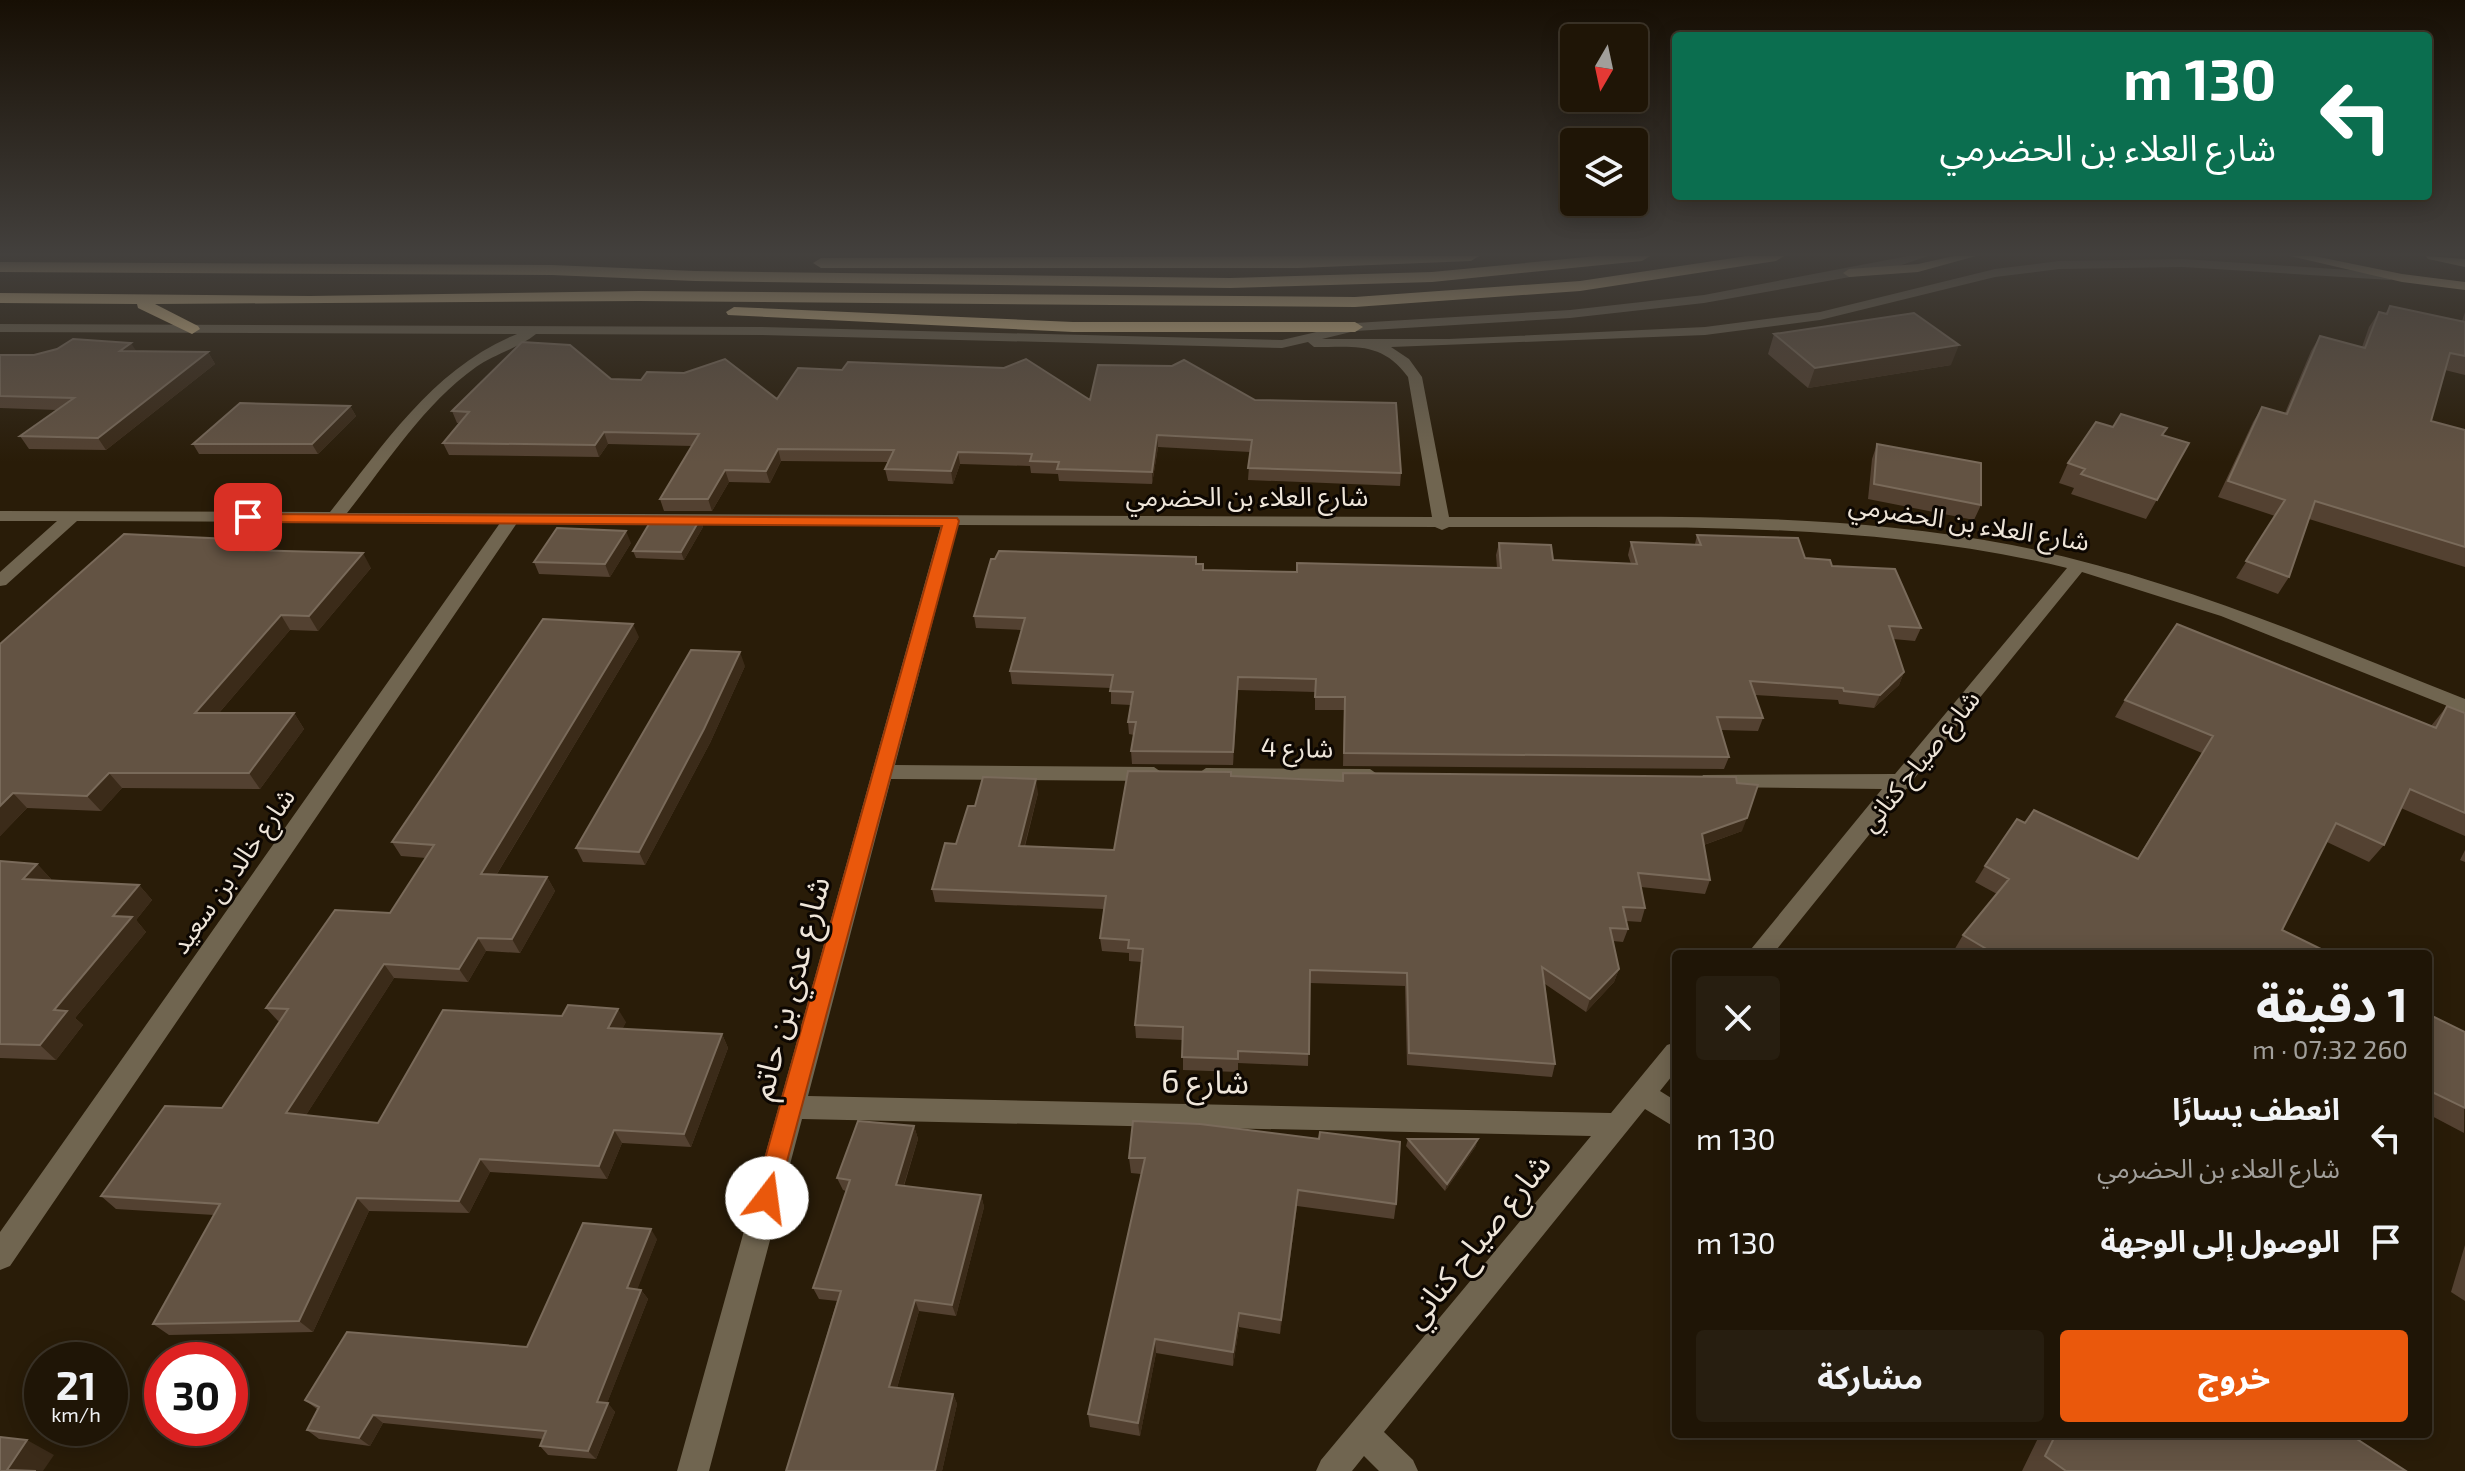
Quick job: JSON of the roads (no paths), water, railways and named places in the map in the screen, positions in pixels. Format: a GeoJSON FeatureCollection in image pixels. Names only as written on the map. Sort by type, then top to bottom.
{"type":"FeatureCollection","features":[{"type":"Feature","properties":{"kind":"highway"},"geometry":{"type":"LineString","coordinates":[[185,325],[192,329]]}},
{"type":"Feature","properties":{"kind":"highway"},"geometry":{"type":"LineString","coordinates":[[1020,325],[1355,327]]}},
{"type":"Feature","properties":{"kind":"street"},"geometry":{"type":"LineString","coordinates":[[1302,342],[1355,327],[1390,325]]}},
{"type":"Feature","properties":{"kind":"street"},"geometry":{"type":"LineString","coordinates":[[0,328],[784,331],[1272,345],[1302,342],[1449,343],[1661,334],[1755,325]]}},
{"type":"Feature","properties":{"kind":"street"},"geometry":{"type":"LineString","coordinates":[[450,329],[461,349],[451,377]]}},
{"type":"Feature","properties":{"kind":"street"},"geometry":{"type":"LineString","coordinates":[[335,517],[451,377],[497,346],[545,329]]}},
{"type":"Feature","properties":{"kind":"street"},"geometry":{"type":"LineString","coordinates":[[1415,377],[1427,357],[1449,343]]}},
{"type":"Feature","properties":{"kind":"street"},"geometry":{"type":"LineString","coordinates":[[1377,344],[1397,355],[1415,377],[1442,525]]}},
{"type":"Feature","properties":{"kind":"street","name":"شارع العلاء بن الحضرمي"},"geometry":{"type":"LineString","coordinates":[[0,516],[1442,525],[1798,524],[1934,538],[2078,565],[2213,607],[2465,706]]}},
{"type":"Feature","properties":{"kind":"street"},"geometry":{"type":"LineString","coordinates":[[0,581],[73,516]]}},
{"type":"Feature","properties":{"kind":"street","name":"شارع خالد بن سعيد"},"geometry":{"type":"LineString","coordinates":[[0,1256],[512,518]]}},
{"type":"Feature","properties":{"kind":"street","name":"شارع عدي بن حاتم"},"geometry":{"type":"LineString","coordinates":[[693,1471],[951,521]]}},
{"type":"Feature","properties":{"kind":"street","name":"شارع صياح كناني"},"geometry":{"type":"LineString","coordinates":[[1762,950],[1904,782],[2078,565]]}},
{"type":"Feature","properties":{"kind":"street","name":"شارع 4"},"geometry":{"type":"LineString","coordinates":[[882,772],[1393,777]]}},
{"type":"Feature","properties":{"kind":"street"},"geometry":{"type":"LineString","coordinates":[[1696,780],[1904,782]]}},
{"type":"Feature","properties":{"kind":"street","name":"شارع صياح كناني"},"geometry":{"type":"LineString","coordinates":[[1332,1471],[1672,1058]]}},
{"type":"Feature","properties":{"kind":"street"},"geometry":{"type":"LineString","coordinates":[[1643,1093],[1672,1113]]}},
{"type":"Feature","properties":{"kind":"street","name":"شارع 6"},"geometry":{"type":"LineString","coordinates":[[791,1107],[1616,1125]]}},
{"type":"Feature","properties":{"kind":"street"},"geometry":{"type":"LineString","coordinates":[[1363,1434],[1402,1471]]}}]}
